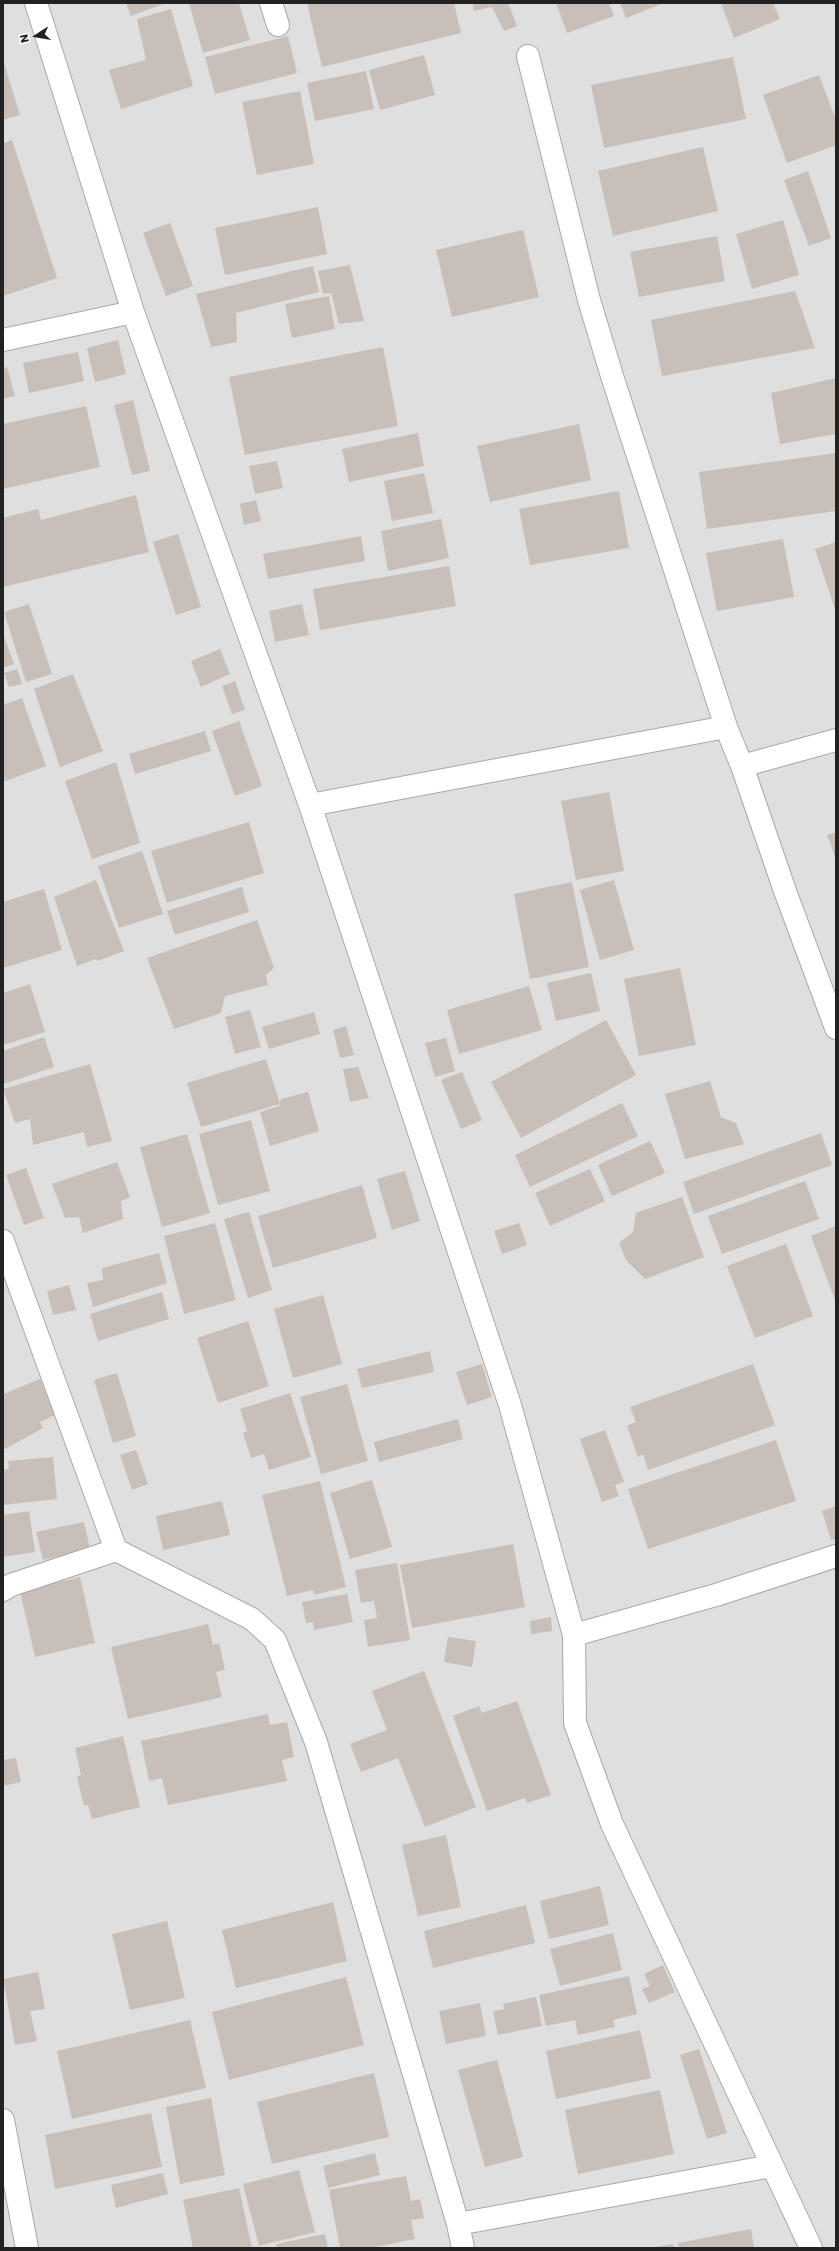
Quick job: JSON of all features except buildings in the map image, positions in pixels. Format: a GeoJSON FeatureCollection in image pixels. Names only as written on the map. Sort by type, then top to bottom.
{"type":"FeatureCollection","features":[{"type":"Feature","properties":{"kind":"street"},"geometry":{"type":"LineString","coordinates":[[36,3],[133,312],[310,805],[510,1405],[574,1635],[575,1723],[612,1824],[771,2166],[811,2248]]}},
{"type":"Feature","properties":{"kind":"street"},"geometry":{"type":"LineString","coordinates":[[271,3],[278,25]]}},
{"type":"Feature","properties":{"kind":"street"},"geometry":{"type":"LineString","coordinates":[[528,56],[598,331],[726,727],[742,766],[836,1028]]}},
{"type":"Feature","properties":{"kind":"street"},"geometry":{"type":"LineString","coordinates":[[3,340],[133,312]]}},
{"type":"Feature","properties":{"kind":"street"},"geometry":{"type":"LineString","coordinates":[[310,805],[726,727]]}},
{"type":"Feature","properties":{"kind":"street"},"geometry":{"type":"LineString","coordinates":[[742,766],[836,740]]}},
{"type":"Feature","properties":{"kind":"street"},"geometry":{"type":"LineString","coordinates":[[3,1241],[116,1550],[252,1619],[275,1640],[316,1742],[458,2224],[462,2248]]}},
{"type":"Feature","properties":{"kind":"street"},"geometry":{"type":"LineString","coordinates":[[3,1590],[11,1585],[116,1550]]}},
{"type":"Feature","properties":{"kind":"street"},"geometry":{"type":"LineString","coordinates":[[574,1635],[716,1595],[836,1556]]}},
{"type":"Feature","properties":{"kind":"street"},"geometry":{"type":"LineString","coordinates":[[3,2120],[26,2248]]}},
{"type":"Feature","properties":{"kind":"street"},"geometry":{"type":"LineString","coordinates":[[458,2224],[771,2166]]}},
{"type":"Feature","properties":{"kind":"shaded area"},"geometry":{"type":"Polygon","coordinates":[[[3,3],[836,3],[836,2248],[3,2248],[3,3]]]}}]}
